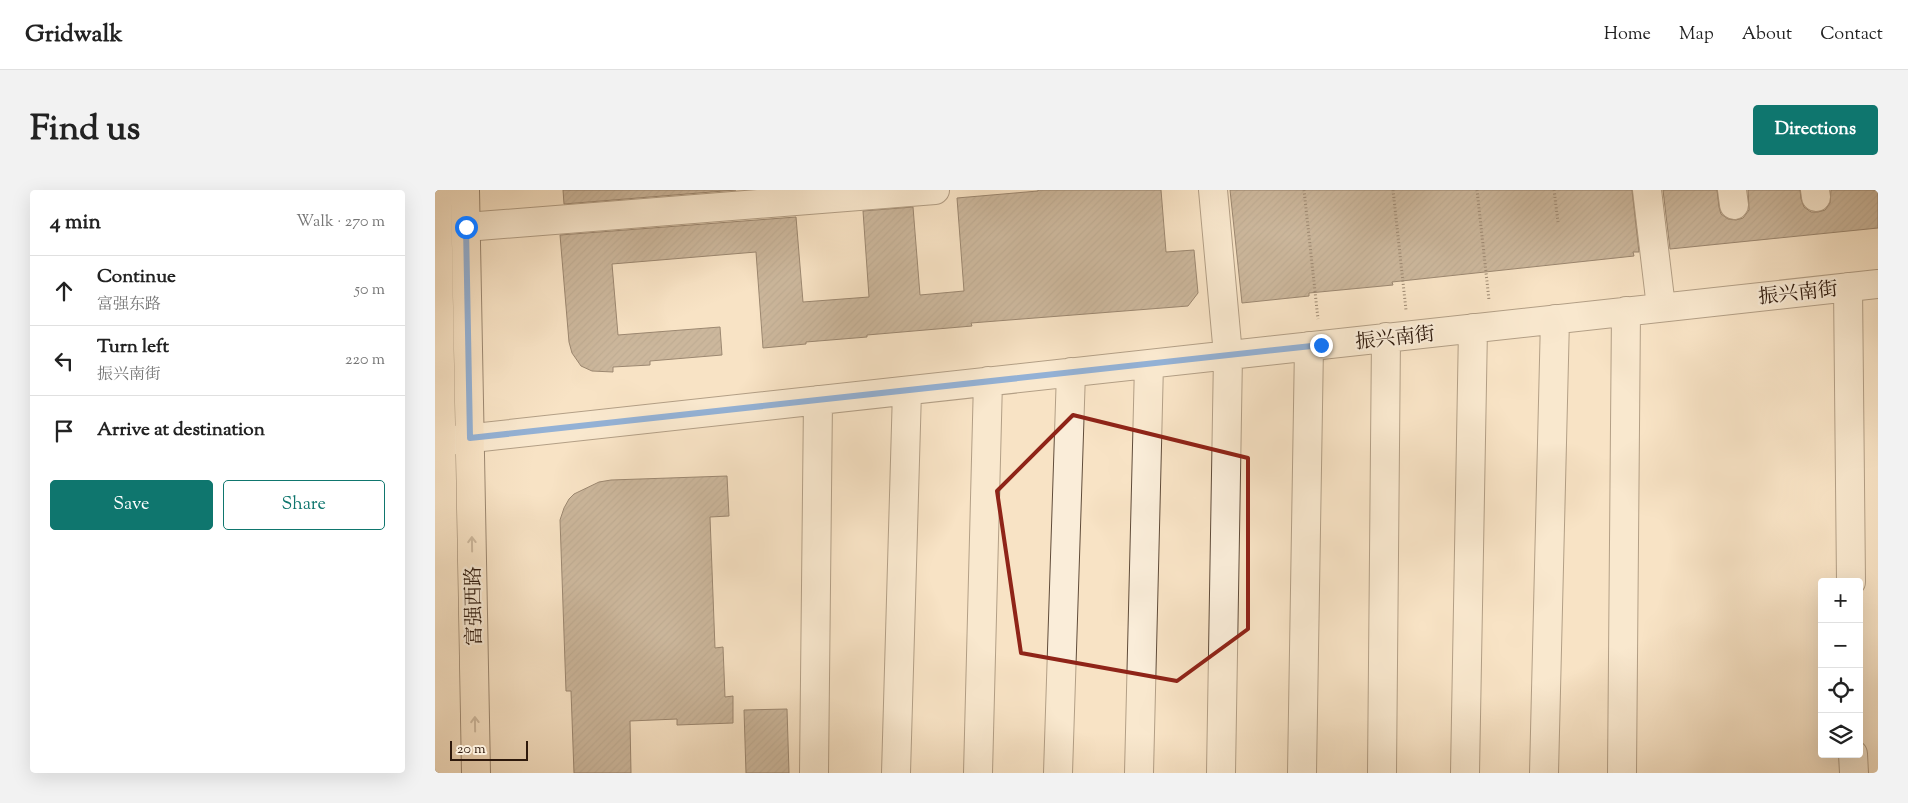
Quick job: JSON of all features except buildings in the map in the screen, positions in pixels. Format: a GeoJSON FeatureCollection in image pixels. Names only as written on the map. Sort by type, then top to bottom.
{"type":"FeatureCollection","features":[{"type":"Feature","properties":{"kind":"main road","name":"富强西路"},"geometry":{"type":"LineString","coordinates":[[437,190],[438,441],[447,773]]}},
{"type":"Feature","properties":{"kind":"main road","name":"富强西路"},"geometry":{"type":"LineString","coordinates":[[465,190],[476,773]]}},
{"type":"Feature","properties":{"kind":"street"},"geometry":{"type":"LineString","coordinates":[[466,227],[935,190]]}},
{"type":"Feature","properties":{"kind":"street"},"geometry":{"type":"LineString","coordinates":[[1213,190],[1228,355],[1221,773]]}},
{"type":"Feature","properties":{"kind":"street"},"geometry":{"type":"LineString","coordinates":[[1647,190],[1661,307]]}},
{"type":"Feature","properties":{"kind":"street","name":"振兴南街"},"geometry":{"type":"LineString","coordinates":[[438,441],[1878,284]]}},
{"type":"Feature","properties":{"kind":"street"},"geometry":{"type":"LineString","coordinates":[[1847,287],[1851,578]]}},
{"type":"Feature","properties":{"kind":"street"},"geometry":{"type":"LineString","coordinates":[[1623,773],[1626,311]]}},
{"type":"Feature","properties":{"kind":"street"},"geometry":{"type":"LineString","coordinates":[[1544,773],[1555,319]]}},
{"type":"Feature","properties":{"kind":"street"},"geometry":{"type":"LineString","coordinates":[[1465,773],[1483,327]]}},
{"type":"Feature","properties":{"kind":"street"},"geometry":{"type":"LineString","coordinates":[[1383,773],[1398,336]]}},
{"type":"Feature","properties":{"kind":"street"},"geometry":{"type":"LineString","coordinates":[[1302,773],[1315,346]]}},
{"type":"Feature","properties":{"kind":"street"},"geometry":{"type":"LineString","coordinates":[[1139,773],[1149,364]]}},
{"type":"Feature","properties":{"kind":"street"},"geometry":{"type":"LineString","coordinates":[[1058,773],[1071,372]]}},
{"type":"Feature","properties":{"kind":"street"},"geometry":{"type":"LineString","coordinates":[[978,773],[987,382]]}},
{"type":"Feature","properties":{"kind":"street"},"geometry":{"type":"LineString","coordinates":[[896,773],[907,390]]}},
{"type":"Feature","properties":{"kind":"street"},"geometry":{"type":"LineString","coordinates":[[814,773],[818,400]]}},
{"type":"Feature","properties":{"kind":"street"},"geometry":{"type":"LineString","coordinates":[[1853,758],[1853,773]]}},
{"type":"Feature","properties":{"kind":"path"},"geometry":{"type":"LineString","coordinates":[[1304,190],[1315,346]]}},
{"type":"Feature","properties":{"kind":"path"},"geometry":{"type":"LineString","coordinates":[[1393,190],[1398,336]]}},
{"type":"Feature","properties":{"kind":"path"},"geometry":{"type":"LineString","coordinates":[[1477,190],[1483,327]]}},
{"type":"Feature","properties":{"kind":"path"},"geometry":{"type":"LineString","coordinates":[[1554,190],[1558,222]]}},
{"type":"Feature","properties":{"kind":"highlighted area"},"geometry":{"type":"Polygon","coordinates":[[[1073,415],[1248,458],[1248,629],[1177,681],[1021,653],[997,491],[1073,415]]]}},
{"type":"Feature","properties":{"kind":"route"},"geometry":{"type":"LineString","coordinates":[[466,227],[470,438],[1321,345]]}}]}
